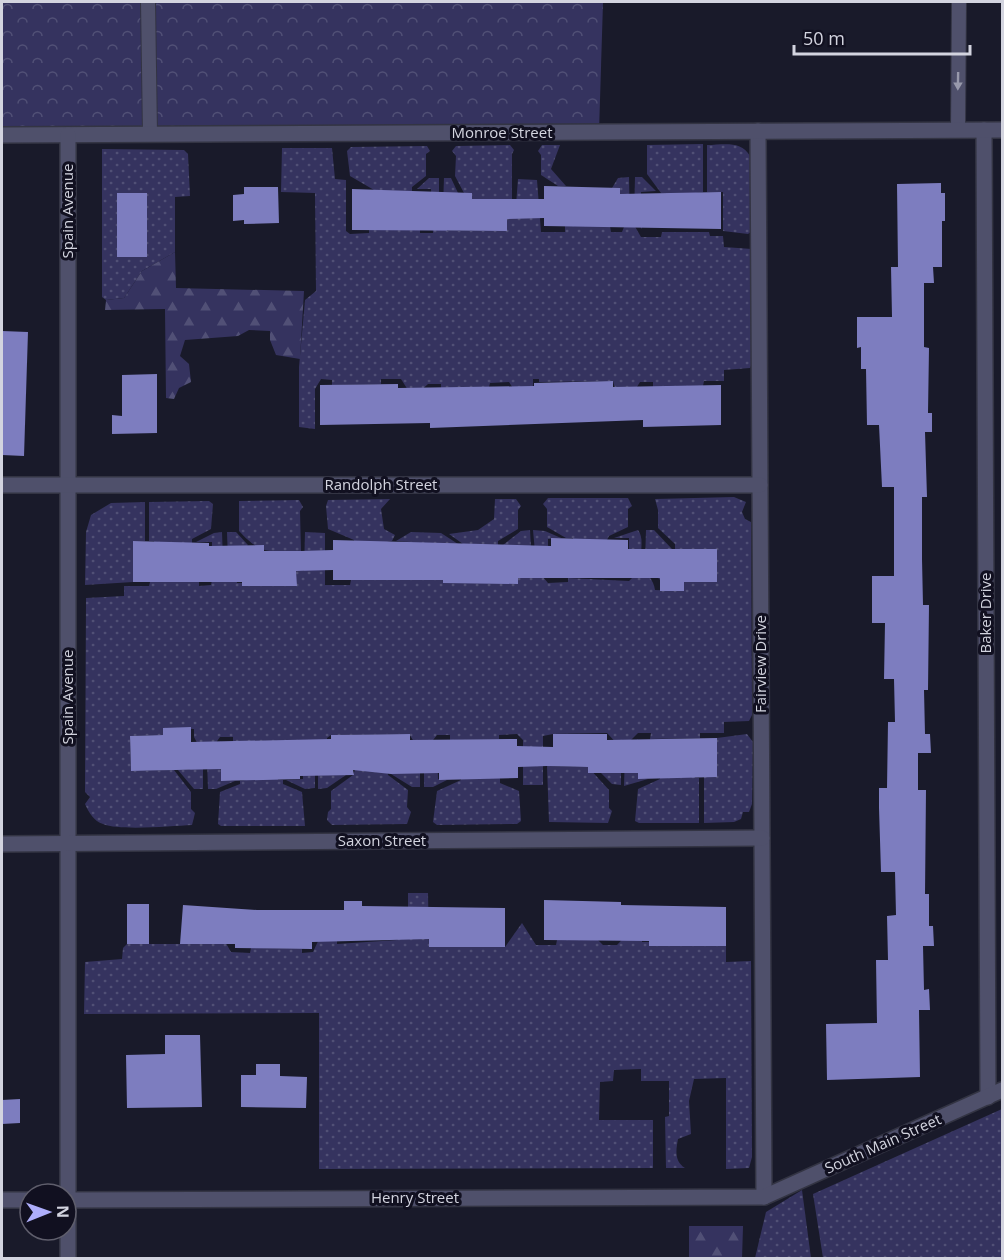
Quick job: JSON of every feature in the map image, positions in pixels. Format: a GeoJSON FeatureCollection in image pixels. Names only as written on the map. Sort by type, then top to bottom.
{"type":"FeatureCollection","features":[{"type":"Feature","properties":{"kind":"street","name":"Baker Drive"},"geometry":{"type":"LineString","coordinates":[[984,130],[995,1093]]}},
{"type":"Feature","properties":{"kind":"street","name":"Monroe Street"},"geometry":{"type":"LineString","coordinates":[[2,135],[1002,130]]}},
{"type":"Feature","properties":{"kind":"street","name":"Fairview Drive"},"geometry":{"type":"LineString","coordinates":[[758,131],[764,1197]]}},
{"type":"Feature","properties":{"kind":"street","name":"Spain Avenue"},"geometry":{"type":"LineString","coordinates":[[67,1182],[68,135]]}},
{"type":"Feature","properties":{"kind":"street","name":"Randolph Street"},"geometry":{"type":"LineString","coordinates":[[2,485],[760,485]]}},
{"type":"Feature","properties":{"kind":"street","name":"Saxon Street"},"geometry":{"type":"LineString","coordinates":[[2,844],[762,838]]}},
{"type":"Feature","properties":{"kind":"street","name":"South Main Street"},"geometry":{"type":"LineString","coordinates":[[764,1197],[995,1093]]}},
{"type":"Feature","properties":{"kind":"street","name":"Henry Street"},"geometry":{"type":"LineString","coordinates":[[78,1200],[764,1197]]}},
{"type":"Feature","properties":{"kind":"street"},"geometry":{"type":"LineString","coordinates":[[2,1200],[18,1200]]}},
{"type":"Feature","properties":{"kind":"street","name":"Spain Avenue"},"geometry":{"type":"LineString","coordinates":[[68,1242],[68,1258]]}},
{"type":"Feature","properties":{"kind":"lane"},"geometry":{"type":"LineString","coordinates":[[148,2],[150,134]]}},
{"type":"Feature","properties":{"kind":"lane"},"geometry":{"type":"LineString","coordinates":[[958,130],[959,2]]}},
{"type":"Feature","properties":{"kind":"green space"},"geometry":{"type":"Polygon","coordinates":[[[2,2],[603,2],[599,132],[2,135],[2,2]]]}},
{"type":"Feature","properties":{"kind":"green space"},"geometry":{"type":"Polygon","coordinates":[[[703,144],[703,192],[666,197],[666,193],[661,193],[647,174],[647,145],[703,144]]]}},
{"type":"Feature","properties":{"kind":"green space"},"geometry":{"type":"Polygon","coordinates":[[[510,145],[514,150],[512,154],[512,200],[472,199],[472,193],[464,193],[455,176],[456,156],[452,151],[456,146],[510,145]]]}},
{"type":"Feature","properties":{"kind":"green space"},"geometry":{"type":"Polygon","coordinates":[[[542,145],[560,145],[551,169],[566,186],[558,186],[541,175],[541,155],[538,151],[542,145]]]}},
{"type":"Feature","properties":{"kind":"green space"},"geometry":{"type":"Polygon","coordinates":[[[707,145],[737,145],[750,156],[752,231],[748,234],[723,231],[723,192],[707,192],[707,145]]]}},
{"type":"Feature","properties":{"kind":"green space"},"geometry":{"type":"Polygon","coordinates":[[[427,146],[430,151],[426,154],[426,176],[412,187],[412,191],[374,196],[374,190],[350,176],[347,151],[351,147],[427,146]]]}},
{"type":"Feature","properties":{"kind":"green space"},"geometry":{"type":"Polygon","coordinates":[[[282,148],[332,148],[335,179],[346,180],[346,231],[350,234],[369,233],[369,230],[420,230],[420,233],[433,233],[431,189],[417,189],[429,178],[439,178],[439,212],[447,231],[507,231],[507,219],[515,218],[518,179],[537,180],[541,232],[565,232],[565,226],[610,226],[611,232],[622,232],[624,227],[620,226],[620,188],[612,188],[618,178],[629,177],[630,223],[633,223],[641,237],[661,237],[662,232],[709,232],[710,236],[723,236],[724,247],[752,249],[752,363],[750,368],[724,370],[724,381],[704,381],[703,386],[653,387],[653,382],[640,382],[627,403],[616,392],[613,381],[539,382],[539,379],[533,379],[533,394],[523,404],[509,382],[490,383],[489,387],[441,388],[441,384],[428,384],[413,398],[401,379],[381,379],[381,384],[332,385],[332,380],[321,379],[315,389],[315,429],[299,427],[299,367],[305,300],[316,291],[315,193],[281,192],[282,148]]]}},
{"type":"Feature","properties":{"kind":"green space"},"geometry":{"type":"Polygon","coordinates":[[[102,149],[184,150],[188,154],[190,196],[175,197],[175,252],[142,271],[124,298],[106,300],[102,297],[102,149]],[[117,194],[117,257],[146,257],[147,194],[117,194]]]}},
{"type":"Feature","properties":{"kind":"green space"},"geometry":{"type":"Polygon","coordinates":[[[635,177],[642,177],[656,191],[641,192],[642,229],[634,218],[635,177]]]}},
{"type":"Feature","properties":{"kind":"green space"},"geometry":{"type":"Polygon","coordinates":[[[444,178],[451,178],[458,193],[443,206],[444,178]]]}},
{"type":"Feature","properties":{"kind":"green space"},"geometry":{"type":"Polygon","coordinates":[[[175,252],[176,288],[304,291],[300,359],[276,355],[270,340],[270,331],[249,330],[238,336],[185,340],[180,356],[189,364],[191,382],[179,388],[174,399],[166,398],[165,309],[105,310],[106,300],[124,298],[142,271],[175,252]]]}},
{"type":"Feature","properties":{"kind":"green space"},"geometry":{"type":"Polygon","coordinates":[[[734,497],[746,502],[742,512],[745,519],[751,522],[752,715],[749,721],[724,722],[724,733],[700,733],[700,738],[650,739],[651,733],[638,733],[622,749],[607,733],[543,736],[543,785],[523,785],[523,740],[517,734],[499,735],[499,739],[450,740],[450,735],[437,735],[422,754],[409,734],[331,735],[327,738],[327,746],[233,741],[233,737],[220,737],[205,758],[194,737],[194,729],[163,728],[163,735],[130,736],[131,771],[174,770],[191,792],[191,809],[195,813],[192,825],[146,828],[111,826],[97,821],[85,804],[90,797],[85,792],[86,598],[124,596],[124,586],[149,586],[150,582],[199,581],[199,586],[211,585],[212,580],[236,575],[237,583],[242,583],[242,586],[296,586],[296,571],[304,571],[305,532],[325,533],[325,585],[350,585],[351,580],[409,580],[409,542],[396,541],[411,532],[441,533],[518,583],[518,546],[503,545],[521,531],[530,530],[532,564],[548,583],[568,582],[568,578],[629,581],[632,578],[629,577],[629,538],[614,538],[638,530],[641,538],[642,564],[655,590],[684,591],[684,582],[717,582],[717,549],[675,549],[675,544],[658,528],[658,510],[655,499],[734,497]]]}},
{"type":"Feature","properties":{"kind":"green space"},"geometry":{"type":"Polygon","coordinates":[[[548,498],[628,498],[632,506],[628,509],[628,527],[609,536],[607,540],[573,545],[573,538],[566,538],[547,527],[547,509],[543,504],[548,498]]]}},
{"type":"Feature","properties":{"kind":"green space"},"geometry":{"type":"Polygon","coordinates":[[[390,499],[381,509],[384,529],[395,535],[392,541],[355,547],[354,540],[328,529],[326,506],[328,500],[390,499]]]}},
{"type":"Feature","properties":{"kind":"green space"},"geometry":{"type":"Polygon","coordinates":[[[495,499],[516,499],[521,506],[518,510],[518,529],[498,541],[498,545],[463,544],[449,534],[478,530],[494,519],[495,499]]]}},
{"type":"Feature","properties":{"kind":"green space"},"geometry":{"type":"Polygon","coordinates":[[[299,500],[303,507],[300,511],[301,551],[273,551],[260,548],[239,531],[239,501],[299,500]]]}},
{"type":"Feature","properties":{"kind":"green space"},"geometry":{"type":"Polygon","coordinates":[[[209,501],[213,504],[211,529],[192,539],[192,543],[155,548],[154,541],[149,541],[149,502],[209,501]]]}},
{"type":"Feature","properties":{"kind":"green space"},"geometry":{"type":"Polygon","coordinates":[[[145,502],[145,541],[133,541],[133,582],[85,585],[86,532],[91,515],[111,503],[145,502]]]}},
{"type":"Feature","properties":{"kind":"green space"},"geometry":{"type":"Polygon","coordinates":[[[533,530],[545,531],[561,538],[548,539],[548,578],[536,563],[533,530]]]}},
{"type":"Feature","properties":{"kind":"green space"},"geometry":{"type":"Polygon","coordinates":[[[646,530],[654,530],[672,549],[660,580],[645,563],[646,530]]]}},
{"type":"Feature","properties":{"kind":"green space"},"geometry":{"type":"Polygon","coordinates":[[[222,532],[223,561],[212,577],[212,542],[196,542],[214,533],[222,532]]]}},
{"type":"Feature","properties":{"kind":"green space"},"geometry":{"type":"Polygon","coordinates":[[[227,532],[236,532],[248,545],[228,561],[227,532]]]}},
{"type":"Feature","properties":{"kind":"green space"},"geometry":{"type":"Polygon","coordinates":[[[747,734],[753,742],[752,804],[749,812],[743,812],[741,819],[734,822],[704,823],[704,777],[717,777],[717,738],[747,734]]]}},
{"type":"Feature","properties":{"kind":"green space"},"geometry":{"type":"Polygon","coordinates":[[[638,739],[638,779],[648,779],[624,786],[625,753],[638,739]]]}},
{"type":"Feature","properties":{"kind":"green space"},"geometry":{"type":"Polygon","coordinates":[[[221,741],[221,781],[235,781],[216,789],[208,789],[207,762],[221,741]]]}},
{"type":"Feature","properties":{"kind":"green space"},"geometry":{"type":"Polygon","coordinates":[[[437,741],[438,779],[447,780],[433,787],[424,787],[424,759],[437,741]]]}},
{"type":"Feature","properties":{"kind":"green space"},"geometry":{"type":"Polygon","coordinates":[[[302,745],[315,759],[315,788],[305,789],[286,780],[303,779],[302,745]]]}},
{"type":"Feature","properties":{"kind":"green space"},"geometry":{"type":"Polygon","coordinates":[[[621,752],[621,785],[612,784],[601,773],[605,773],[621,752]]]}},
{"type":"Feature","properties":{"kind":"green space"},"geometry":{"type":"Polygon","coordinates":[[[420,759],[420,787],[412,787],[391,774],[420,759]]]}},
{"type":"Feature","properties":{"kind":"green space"},"geometry":{"type":"Polygon","coordinates":[[[318,761],[346,775],[327,788],[318,789],[318,761]]]}},
{"type":"Feature","properties":{"kind":"green space"},"geometry":{"type":"Polygon","coordinates":[[[203,762],[203,789],[194,789],[178,770],[189,770],[203,762]]]}},
{"type":"Feature","properties":{"kind":"green space"},"geometry":{"type":"Polygon","coordinates":[[[547,766],[588,767],[609,790],[609,808],[612,811],[608,823],[549,822],[547,766]]]}},
{"type":"Feature","properties":{"kind":"green space"},"geometry":{"type":"Polygon","coordinates":[[[355,770],[387,770],[388,775],[408,790],[407,807],[411,812],[407,824],[332,825],[327,820],[331,809],[331,791],[353,775],[355,770]]]}},
{"type":"Feature","properties":{"kind":"green space"},"geometry":{"type":"Polygon","coordinates":[[[461,774],[500,778],[500,783],[519,791],[521,821],[517,824],[437,825],[433,822],[437,791],[461,780],[461,774]]]}},
{"type":"Feature","properties":{"kind":"green space"},"geometry":{"type":"Polygon","coordinates":[[[660,774],[695,774],[695,778],[699,778],[699,823],[639,823],[635,821],[638,789],[660,779],[660,774]]]}},
{"type":"Feature","properties":{"kind":"green space"},"geometry":{"type":"Polygon","coordinates":[[[278,775],[278,780],[283,780],[283,784],[302,792],[305,826],[221,826],[218,824],[220,792],[240,784],[240,781],[278,775]]]}},
{"type":"Feature","properties":{"kind":"green space"},"geometry":{"type":"Polygon","coordinates":[[[408,893],[428,893],[429,947],[505,947],[522,923],[536,945],[556,945],[557,940],[598,940],[603,945],[617,945],[632,929],[642,935],[642,942],[649,942],[649,946],[726,946],[726,962],[751,961],[752,1157],[749,1168],[726,1169],[726,1078],[694,1079],[689,1101],[691,1134],[678,1139],[677,1147],[677,1159],[685,1168],[666,1168],[665,1117],[669,1116],[669,1081],[641,1081],[641,1069],[614,1070],[613,1081],[600,1082],[599,1120],[653,1120],[653,1168],[319,1169],[319,1013],[84,1014],[85,962],[122,959],[123,948],[127,944],[203,944],[219,931],[231,952],[250,953],[251,948],[302,949],[302,953],[313,952],[327,922],[337,931],[337,944],[397,940],[408,927],[408,893]]]}},
{"type":"Feature","properties":{"kind":"green space"},"geometry":{"type":"Polygon","coordinates":[[[1002,1109],[1002,1258],[823,1258],[813,1194],[1002,1109]]]}},
{"type":"Feature","properties":{"kind":"green space"},"geometry":{"type":"Polygon","coordinates":[[[802,1190],[811,1258],[755,1258],[766,1212],[802,1190]]]}},
{"type":"Feature","properties":{"kind":"green space"},"geometry":{"type":"Polygon","coordinates":[[[689,1226],[743,1226],[742,1258],[689,1258],[689,1226]]]}},
{"type":"Feature","properties":{"kind":"building"},"geometry":{"type":"Polygon","coordinates":[[[941,183],[941,193],[945,193],[945,221],[942,221],[942,267],[933,267],[934,283],[924,283],[924,347],[929,348],[928,413],[932,413],[932,432],[925,432],[927,497],[922,497],[922,559],[923,605],[929,605],[928,690],[924,690],[925,734],[930,734],[931,753],[918,753],[918,790],[926,790],[925,894],[929,894],[929,926],[933,926],[934,946],[923,946],[924,990],[929,989],[930,1010],[919,1010],[920,1077],[827,1080],[826,1024],[877,1023],[876,960],[888,960],[887,916],[896,915],[895,872],[881,872],[879,808],[879,788],[887,788],[888,722],[895,722],[894,679],[884,679],[885,623],[872,623],[872,576],[894,576],[894,487],[882,487],[879,425],[867,425],[866,369],[861,369],[861,347],[857,348],[857,317],[892,317],[891,267],[898,267],[897,184],[941,183]]]}},
{"type":"Feature","properties":{"kind":"building"},"geometry":{"type":"Polygon","coordinates":[[[544,186],[620,188],[620,194],[721,192],[721,229],[544,226],[544,218],[507,219],[507,231],[352,230],[352,189],[472,193],[472,199],[544,199],[544,186]]]}},
{"type":"Feature","properties":{"kind":"building"},"geometry":{"type":"Polygon","coordinates":[[[244,187],[278,187],[279,223],[244,224],[244,220],[233,221],[233,195],[244,194],[244,187]]]}},
{"type":"Feature","properties":{"kind":"building"},"geometry":{"type":"Polygon","coordinates":[[[117,193],[147,193],[147,257],[117,257],[117,193]]]}},
{"type":"Feature","properties":{"kind":"building"},"geometry":{"type":"Polygon","coordinates":[[[2,331],[28,332],[24,456],[2,455],[2,331]]]}},
{"type":"Feature","properties":{"kind":"building"},"geometry":{"type":"Polygon","coordinates":[[[157,374],[157,433],[112,434],[112,415],[122,416],[122,375],[157,374]]]}},
{"type":"Feature","properties":{"kind":"building"},"geometry":{"type":"Polygon","coordinates":[[[613,381],[613,387],[721,385],[721,425],[643,427],[643,420],[430,428],[430,423],[320,425],[320,385],[398,384],[398,388],[534,386],[534,383],[613,381]]]}},
{"type":"Feature","properties":{"kind":"building"},"geometry":{"type":"Polygon","coordinates":[[[551,538],[628,540],[628,549],[717,549],[717,582],[684,582],[684,591],[660,591],[660,578],[518,578],[518,584],[443,583],[443,580],[333,580],[333,570],[296,571],[297,586],[242,586],[242,582],[133,582],[133,541],[209,543],[209,546],[264,545],[264,551],[301,551],[333,550],[333,540],[551,546],[551,538]]]}},
{"type":"Feature","properties":{"kind":"building"},"geometry":{"type":"Polygon","coordinates":[[[191,727],[191,742],[331,739],[331,735],[410,734],[410,740],[517,739],[517,746],[553,747],[553,734],[607,734],[607,740],[717,738],[717,777],[638,779],[638,773],[588,773],[588,767],[547,766],[518,767],[518,778],[439,780],[439,773],[391,774],[353,770],[354,775],[221,781],[221,769],[131,771],[130,736],[163,735],[163,728],[191,727]]]}},
{"type":"Feature","properties":{"kind":"building"},"geometry":{"type":"Polygon","coordinates":[[[544,900],[621,902],[621,905],[726,907],[726,946],[649,946],[649,941],[544,940],[544,900]]]}},
{"type":"Feature","properties":{"kind":"building"},"geometry":{"type":"Polygon","coordinates":[[[344,901],[362,901],[362,906],[505,908],[505,947],[429,947],[429,939],[312,942],[312,949],[235,948],[235,944],[180,944],[183,905],[257,910],[344,910],[344,901]]]}},
{"type":"Feature","properties":{"kind":"building"},"geometry":{"type":"Polygon","coordinates":[[[127,904],[149,904],[149,944],[127,944],[127,904]]]}},
{"type":"Feature","properties":{"kind":"building"},"geometry":{"type":"Polygon","coordinates":[[[165,1035],[200,1035],[202,1107],[127,1108],[126,1055],[165,1054],[165,1035]]]}},
{"type":"Feature","properties":{"kind":"building"},"geometry":{"type":"Polygon","coordinates":[[[256,1064],[280,1064],[280,1076],[307,1077],[306,1108],[241,1107],[241,1075],[256,1075],[256,1064]]]}},
{"type":"Feature","properties":{"kind":"building"},"geometry":{"type":"Polygon","coordinates":[[[20,1099],[20,1123],[2,1124],[2,1100],[20,1099]]]}}]}
